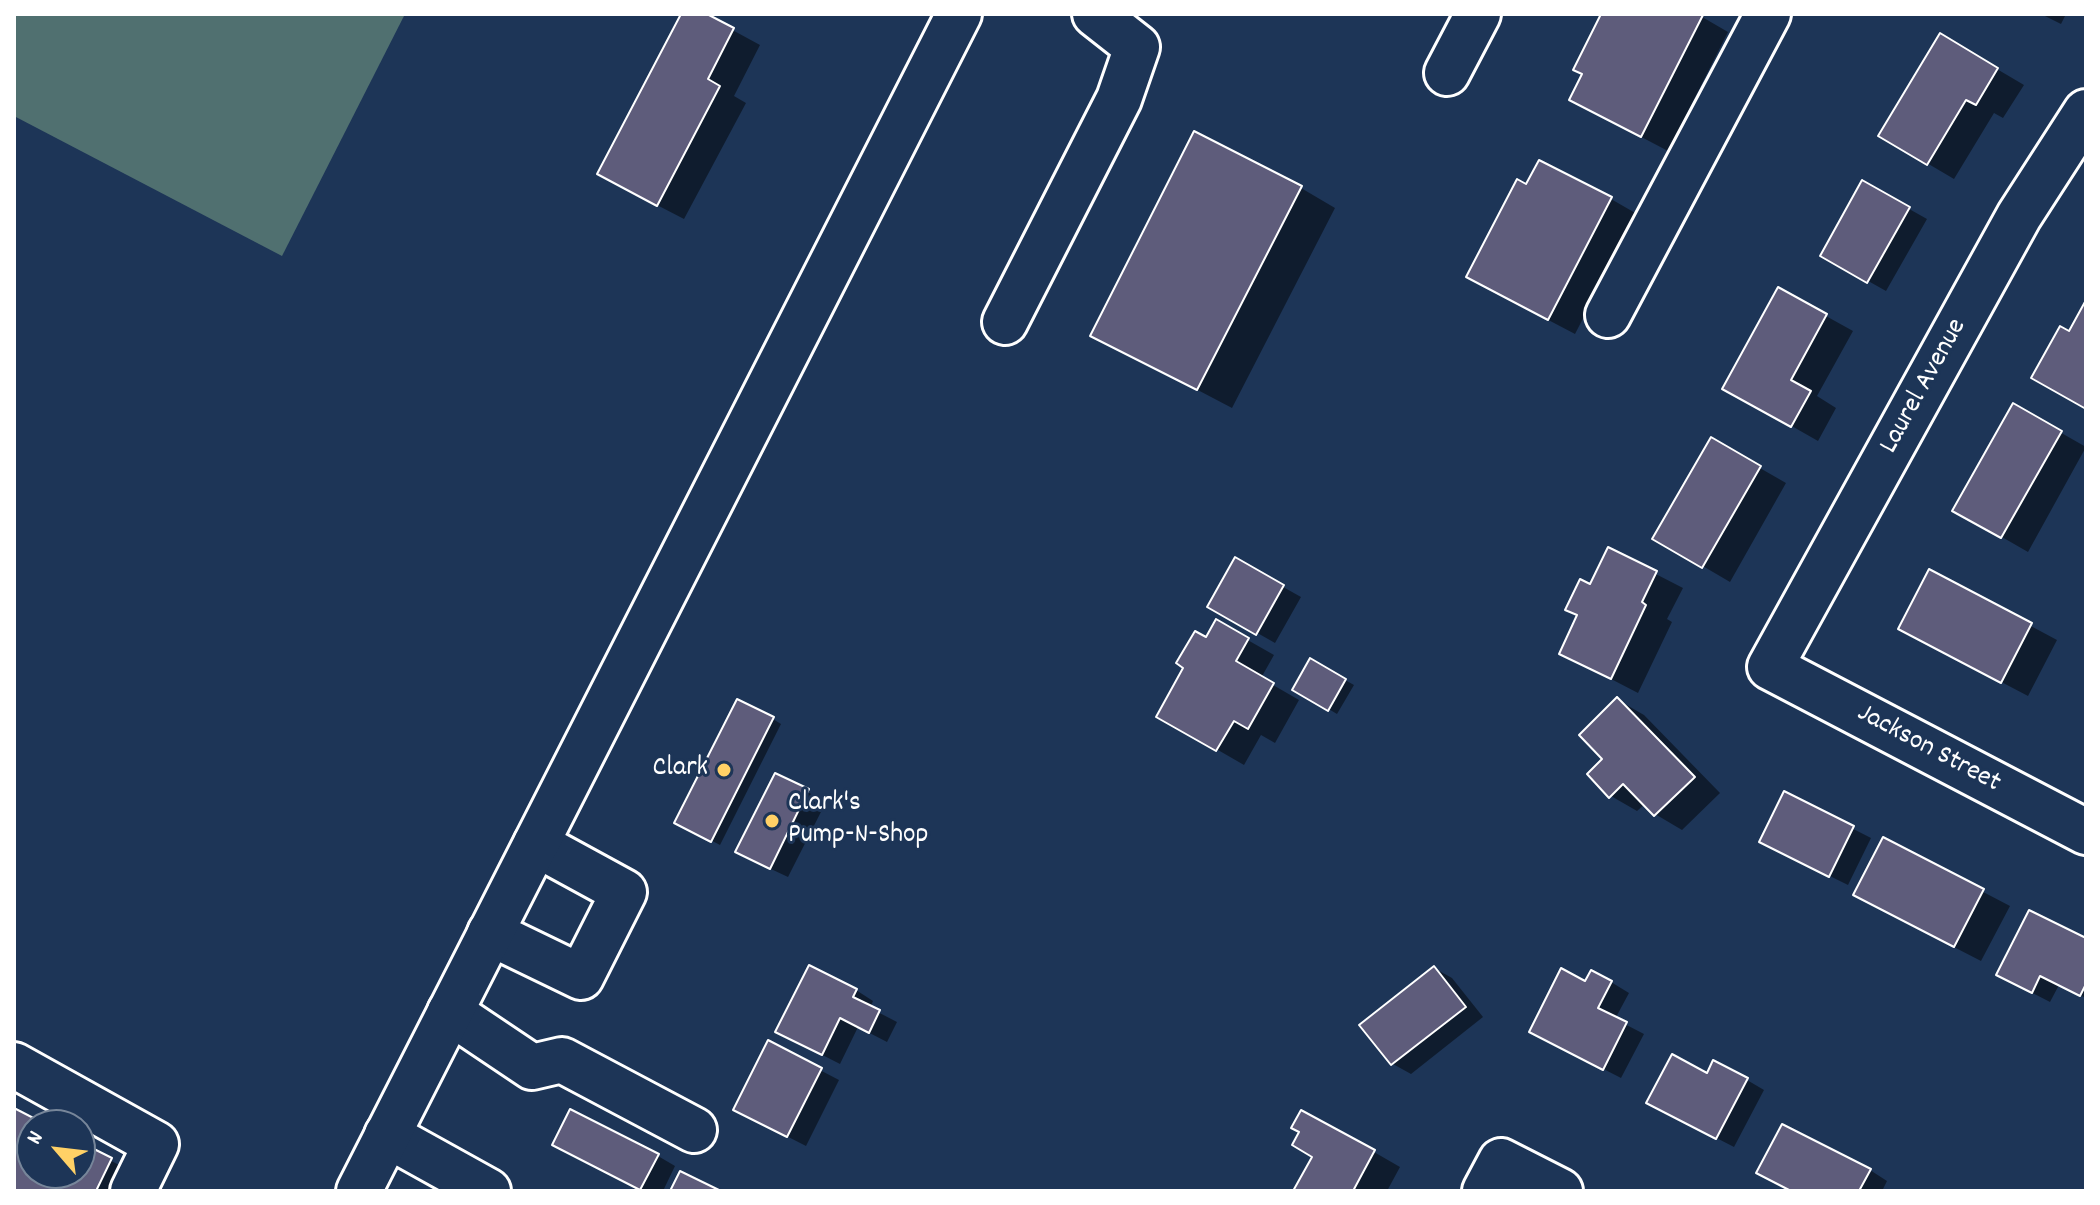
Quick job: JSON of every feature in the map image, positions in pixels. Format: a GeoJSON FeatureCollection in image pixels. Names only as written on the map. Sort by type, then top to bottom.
{"type":"FeatureCollection","features":[{"type":"Feature","properties":{"kind":"main road"},"geometry":{"type":"LineString","coordinates":[[359,1191],[959,14]]}},
{"type":"Feature","properties":{"kind":"main road"},"geometry":{"type":"LineString","coordinates":[[1005,322],[1119,99],[1137,47],[1095,14]]}},
{"type":"Feature","properties":{"kind":"main road"},"geometry":{"type":"LineString","coordinates":[[1447,73],[1478,14]]}},
{"type":"Feature","properties":{"kind":"main road"},"geometry":{"type":"LineString","coordinates":[[1608,315],[1768,14]]}},
{"type":"Feature","properties":{"kind":"main road","name":"Laurel Avenue"},"geometry":{"type":"LineString","coordinates":[[1770,667],[2019,216],[2086,112]]}},
{"type":"Feature","properties":{"kind":"main road","name":"Jackson Street"},"geometry":{"type":"LineString","coordinates":[[1770,667],[2086,832]]}},
{"type":"Feature","properties":{"kind":"main road"},"geometry":{"type":"LineString","coordinates":[[490,933],[581,977],[596,949],[624,892],[536,844]]}},
{"type":"Feature","properties":{"kind":"main road"},"geometry":{"type":"LineString","coordinates":[[450,1012],[532,1067],[562,1060],[694,1130]]}},
{"type":"Feature","properties":{"kind":"main road"},"geometry":{"type":"LineString","coordinates":[[14,1065],[156,1144],[133,1191]]}},
{"type":"Feature","properties":{"kind":"main road"},"geometry":{"type":"LineString","coordinates":[[387,1135],[488,1191]]}},
{"type":"Feature","properties":{"kind":"main road"},"geometry":{"type":"LineString","coordinates":[[1493,1176],[1560,1191]]}},
{"type":"Feature","properties":{"kind":"green space"},"geometry":{"type":"Polygon","coordinates":[[[14,14],[405,14],[282,256],[14,116],[14,14]]]}},
{"type":"Feature","properties":{"kind":"building"},"geometry":{"type":"Polygon","coordinates":[[[681,14],[707,14],[734,28],[708,79],[720,86],[657,206],[597,174],[681,14]]]}},
{"type":"Feature","properties":{"kind":"building"},"geometry":{"type":"Polygon","coordinates":[[[1601,14],[1703,15],[1641,137],[1569,100],[1582,74],[1573,70],[1601,14]]]}},
{"type":"Feature","properties":{"kind":"building"},"geometry":{"type":"Polygon","coordinates":[[[1940,33],[1998,68],[1976,105],[1966,100],[1927,165],[1878,136],[1940,33]]]}},
{"type":"Feature","properties":{"kind":"building"},"geometry":{"type":"Polygon","coordinates":[[[1194,131],[1302,186],[1197,390],[1090,336],[1194,131]]]}},
{"type":"Feature","properties":{"kind":"building"},"geometry":{"type":"Polygon","coordinates":[[[1539,160],[1612,197],[1548,320],[1466,277],[1517,179],[1526,184],[1539,160]]]}},
{"type":"Feature","properties":{"kind":"building"},"geometry":{"type":"Polygon","coordinates":[[[1862,180],[1910,207],[1867,283],[1820,256],[1862,180]]]}},
{"type":"Feature","properties":{"kind":"building"},"geometry":{"type":"Polygon","coordinates":[[[1778,287],[1827,314],[1791,380],[1811,391],[1791,427],[1722,389],[1778,287]]]}},
{"type":"Feature","properties":{"kind":"building"},"geometry":{"type":"Polygon","coordinates":[[[2086,300],[2086,409],[2031,378],[2060,326],[2069,331],[2086,300]]]}},
{"type":"Feature","properties":{"kind":"building"},"geometry":{"type":"Polygon","coordinates":[[[2013,403],[2062,431],[2001,538],[1952,511],[2013,403]]]}},
{"type":"Feature","properties":{"kind":"building"},"geometry":{"type":"Polygon","coordinates":[[[1711,437],[1761,466],[1702,568],[1652,539],[1711,437]]]}},
{"type":"Feature","properties":{"kind":"building"},"geometry":{"type":"Polygon","coordinates":[[[1608,547],[1657,571],[1642,602],[1646,605],[1611,679],[1559,654],[1577,615],[1565,610],[1580,579],[1590,584],[1608,547]]]}},
{"type":"Feature","properties":{"kind":"building"},"geometry":{"type":"Polygon","coordinates":[[[1235,557],[1284,585],[1256,635],[1207,607],[1235,557]]]}},
{"type":"Feature","properties":{"kind":"building"},"geometry":{"type":"Polygon","coordinates":[[[1929,569],[2032,623],[2001,683],[1898,629],[1929,569]]]}},
{"type":"Feature","properties":{"kind":"building"},"geometry":{"type":"Polygon","coordinates":[[[1216,619],[1249,638],[1236,661],[1274,683],[1248,729],[1234,721],[1216,751],[1156,717],[1183,668],[1176,663],[1195,631],[1206,637],[1216,619]]]}},
{"type":"Feature","properties":{"kind":"building"},"geometry":{"type":"Polygon","coordinates":[[[1310,658],[1346,679],[1328,711],[1292,690],[1310,658]]]}},
{"type":"Feature","properties":{"kind":"building"},"geometry":{"type":"Polygon","coordinates":[[[1617,697],[1695,777],[1654,816],[1623,784],[1609,798],[1587,774],[1602,759],[1579,735],[1617,697]]]}},
{"type":"Feature","properties":{"kind":"building","name":"Clark"},"geometry":{"type":"Polygon","coordinates":[[[737,699],[774,717],[711,842],[674,823],[737,699]]]}},
{"type":"Feature","properties":{"kind":"building","name":"Clark's Pump-N-Shop"},"geometry":{"type":"Polygon","coordinates":[[[775,773],[809,789],[770,869],[735,852],[775,773]]]}},
{"type":"Feature","properties":{"kind":"building"},"geometry":{"type":"Polygon","coordinates":[[[1784,791],[1854,826],[1829,877],[1759,842],[1784,791]]]}},
{"type":"Feature","properties":{"kind":"building"},"geometry":{"type":"Polygon","coordinates":[[[1883,837],[1984,889],[1954,947],[1853,895],[1883,837]]]}},
{"type":"Feature","properties":{"kind":"building"},"geometry":{"type":"Polygon","coordinates":[[[2029,910],[2086,938],[2086,984],[2080,996],[2040,976],[2032,993],[1996,975],[2029,910]]]}},
{"type":"Feature","properties":{"kind":"building"},"geometry":{"type":"Polygon","coordinates":[[[809,965],[857,989],[853,997],[880,1010],[869,1033],[840,1018],[822,1055],[775,1032],[809,965]]]}},
{"type":"Feature","properties":{"kind":"building"},"geometry":{"type":"Polygon","coordinates":[[[1434,966],[1466,1007],[1391,1065],[1359,1025],[1434,966]]]}},
{"type":"Feature","properties":{"kind":"building"},"geometry":{"type":"Polygon","coordinates":[[[1561,968],[1585,981],[1591,970],[1612,981],[1598,1008],[1627,1022],[1603,1070],[1529,1032],[1561,968]]]}},
{"type":"Feature","properties":{"kind":"building"},"geometry":{"type":"Polygon","coordinates":[[[768,1040],[822,1068],[787,1137],[733,1110],[768,1040]]]}},
{"type":"Feature","properties":{"kind":"building"},"geometry":{"type":"Polygon","coordinates":[[[1672,1054],[1707,1073],[1713,1060],[1748,1078],[1716,1139],[1646,1103],[1672,1054]]]}},
{"type":"Feature","properties":{"kind":"building"},"geometry":{"type":"Polygon","coordinates":[[[14,1108],[16,1189],[96,1189],[96,1150],[112,1158],[96,1191],[14,1191],[14,1108]]]}},
{"type":"Feature","properties":{"kind":"building"},"geometry":{"type":"Polygon","coordinates":[[[570,1109],[659,1154],[640,1190],[552,1145],[570,1109]]]}},
{"type":"Feature","properties":{"kind":"building"},"geometry":{"type":"Polygon","coordinates":[[[1301,1110],[1375,1150],[1353,1191],[1293,1191],[1312,1157],[1292,1145],[1299,1132],[1291,1128],[1301,1110]]]}},
{"type":"Feature","properties":{"kind":"building"},"geometry":{"type":"Polygon","coordinates":[[[1782,1124],[1871,1169],[1859,1191],[1791,1191],[1756,1173],[1782,1124]]]}},
{"type":"Feature","properties":{"kind":"building"},"geometry":{"type":"Polygon","coordinates":[[[680,1171],[721,1191],[670,1191],[680,1171]]]}},
{"type":"Feature","properties":{"kind":"place","name":"Clark"},"geometry":{"type":"Point","coordinates":[724,770]}},
{"type":"Feature","properties":{"kind":"place","name":"Clark's Pump-N-Shop"},"geometry":{"type":"Point","coordinates":[772,821]}}]}
